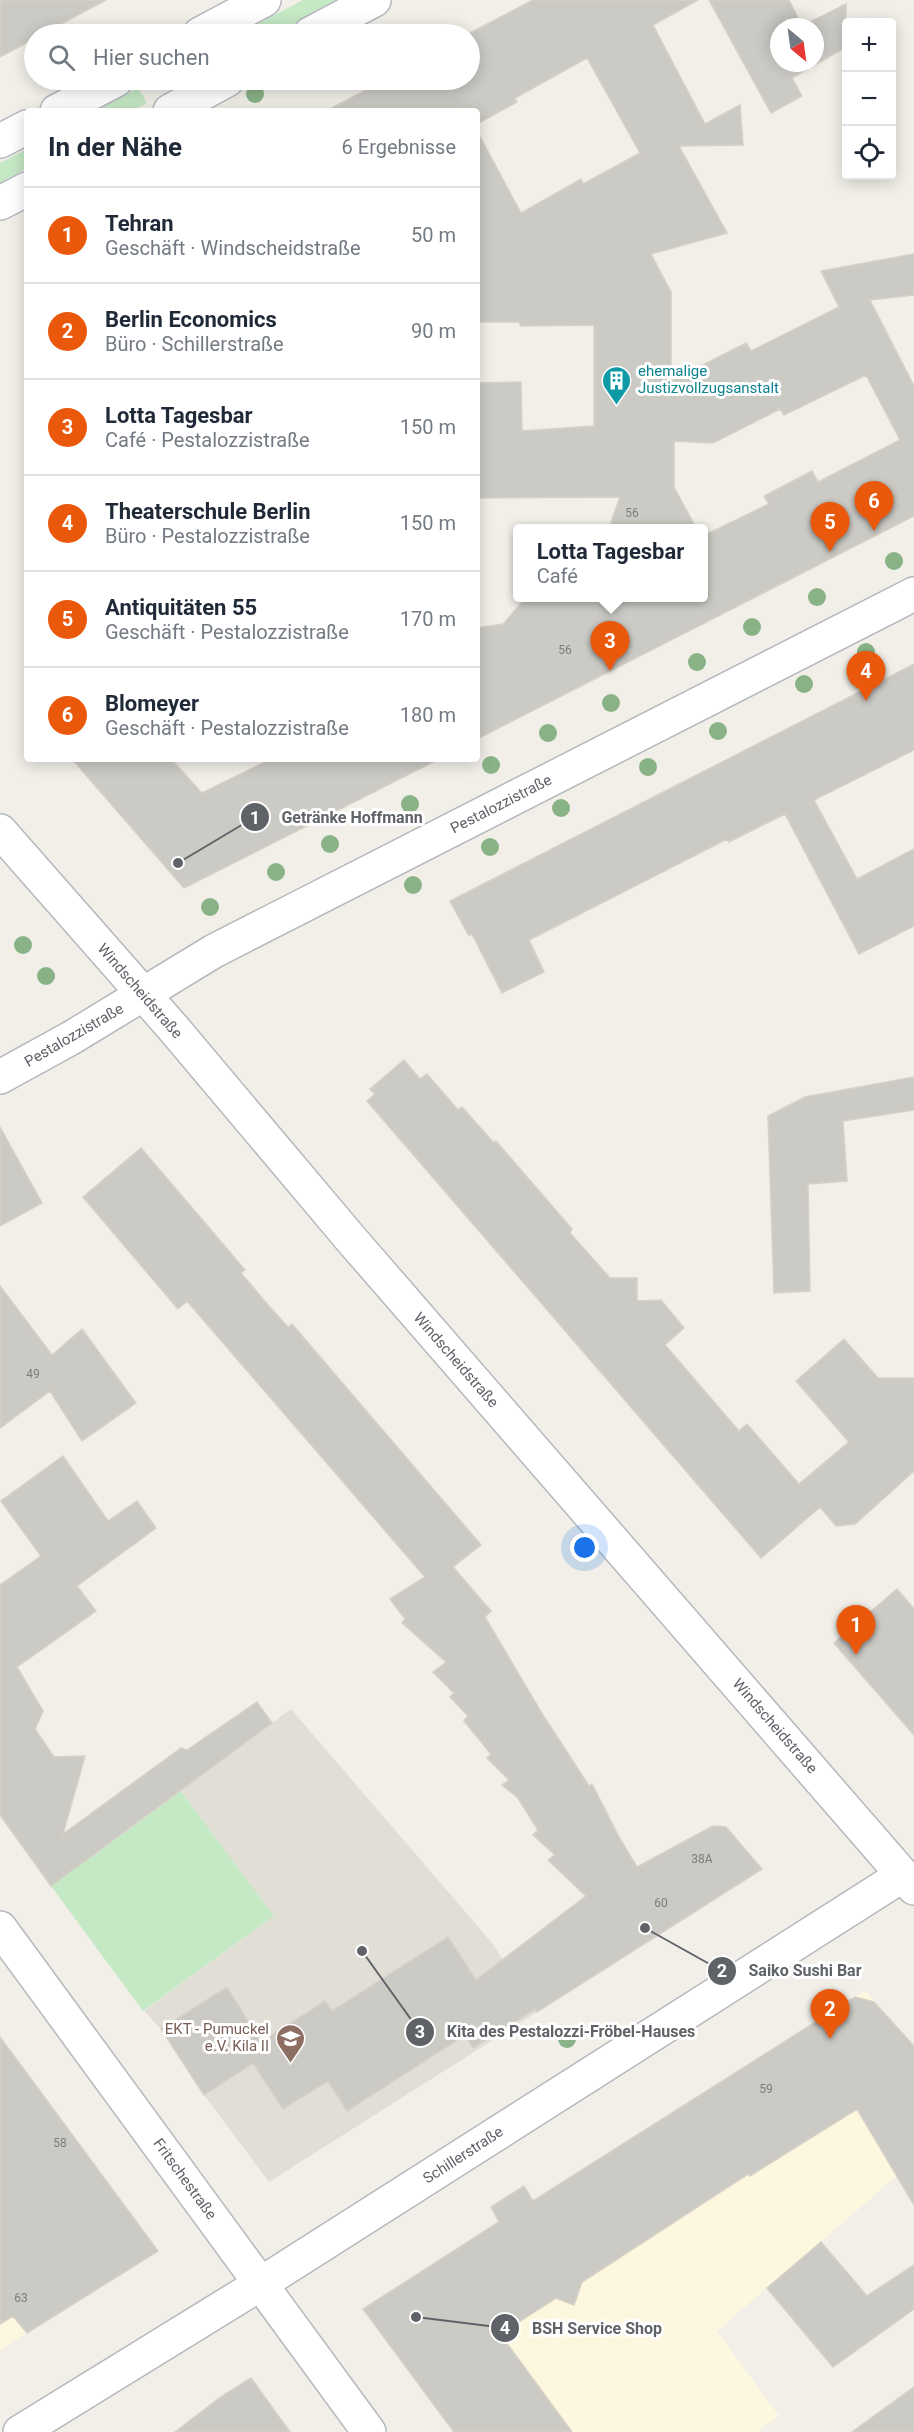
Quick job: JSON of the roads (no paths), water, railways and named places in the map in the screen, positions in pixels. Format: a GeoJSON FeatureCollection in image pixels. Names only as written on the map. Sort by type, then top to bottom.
{"type":"FeatureCollection","features":[{"type":"Feature","properties":{"kind":"street"},"geometry":{"type":"LineString","coordinates":[[219,24],[264,0]]}},
{"type":"Feature","properties":{"kind":"street"},"geometry":{"type":"LineString","coordinates":[[329,24],[374,0]]}},
{"type":"Feature","properties":{"kind":"street"},"geometry":{"type":"LineString","coordinates":[[63,108],[97,90]]}},
{"type":"Feature","properties":{"kind":"street"},"geometry":{"type":"LineString","coordinates":[[176,108],[209,90]]}},
{"type":"Feature","properties":{"kind":"street"},"geometry":{"type":"LineString","coordinates":[[0,141],[24,129]]}},
{"type":"Feature","properties":{"kind":"street"},"geometry":{"type":"LineString","coordinates":[[0,204],[24,191]]}},
{"type":"Feature","properties":{"kind":"street","name":"Pestalozzistraße"},"geometry":{"type":"LineString","coordinates":[[0,1077],[71,1038],[214,951],[914,594]]}},
{"type":"Feature","properties":{"kind":"street","name":"Windscheidstraße"},"geometry":{"type":"LineString","coordinates":[[0,831],[908,1881]]}},
{"type":"Feature","properties":{"kind":"street","name":"Schillerstraße"},"geometry":{"type":"LineString","coordinates":[[20,2432],[908,1881]]}},
{"type":"Feature","properties":{"kind":"street","name":"Fritschestraße"},"geometry":{"type":"LineString","coordinates":[[0,1928],[369,2432]]}},
{"type":"Feature","properties":{"kind":"place","name":"ehemalige Justizvollzugsanstalt"},"geometry":{"type":"Point","coordinates":[617,406]}},
{"type":"Feature","properties":{"kind":"place","name":"Blomeyer"},"geometry":{"type":"Point","coordinates":[874,531]}},
{"type":"Feature","properties":{"kind":"place","name":"Antiquitäten 55"},"geometry":{"type":"Point","coordinates":[830,552]}},
{"type":"Feature","properties":{"kind":"place","name":"Lotta Tagesbar"},"geometry":{"type":"Point","coordinates":[610,671]}},
{"type":"Feature","properties":{"kind":"place","name":"Theaterschule Berlin"},"geometry":{"type":"Point","coordinates":[866,701]}},
{"type":"Feature","properties":{"kind":"place","name":"Getränke Hoffmann"},"geometry":{"type":"Point","coordinates":[178,863]}},
{"type":"Feature","properties":{"kind":"place","name":"Tehran"},"geometry":{"type":"Point","coordinates":[856,1655]}},
{"type":"Feature","properties":{"kind":"place","name":"Saiko Sushi Bar"},"geometry":{"type":"Point","coordinates":[645,1928]}},
{"type":"Feature","properties":{"kind":"place","name":"Kita des Pestalozzi-Fröbel-Hauses"},"geometry":{"type":"Point","coordinates":[362,1951]}},
{"type":"Feature","properties":{"kind":"place","name":"Berlin Economics"},"geometry":{"type":"Point","coordinates":[830,2039]}},
{"type":"Feature","properties":{"kind":"place","name":"EKT - Pumuckel e.V. Kila II"},"geometry":{"type":"Point","coordinates":[290,2064]}},
{"type":"Feature","properties":{"kind":"place","name":"BSH Service Shop"},"geometry":{"type":"Point","coordinates":[416,2317]}}]}
